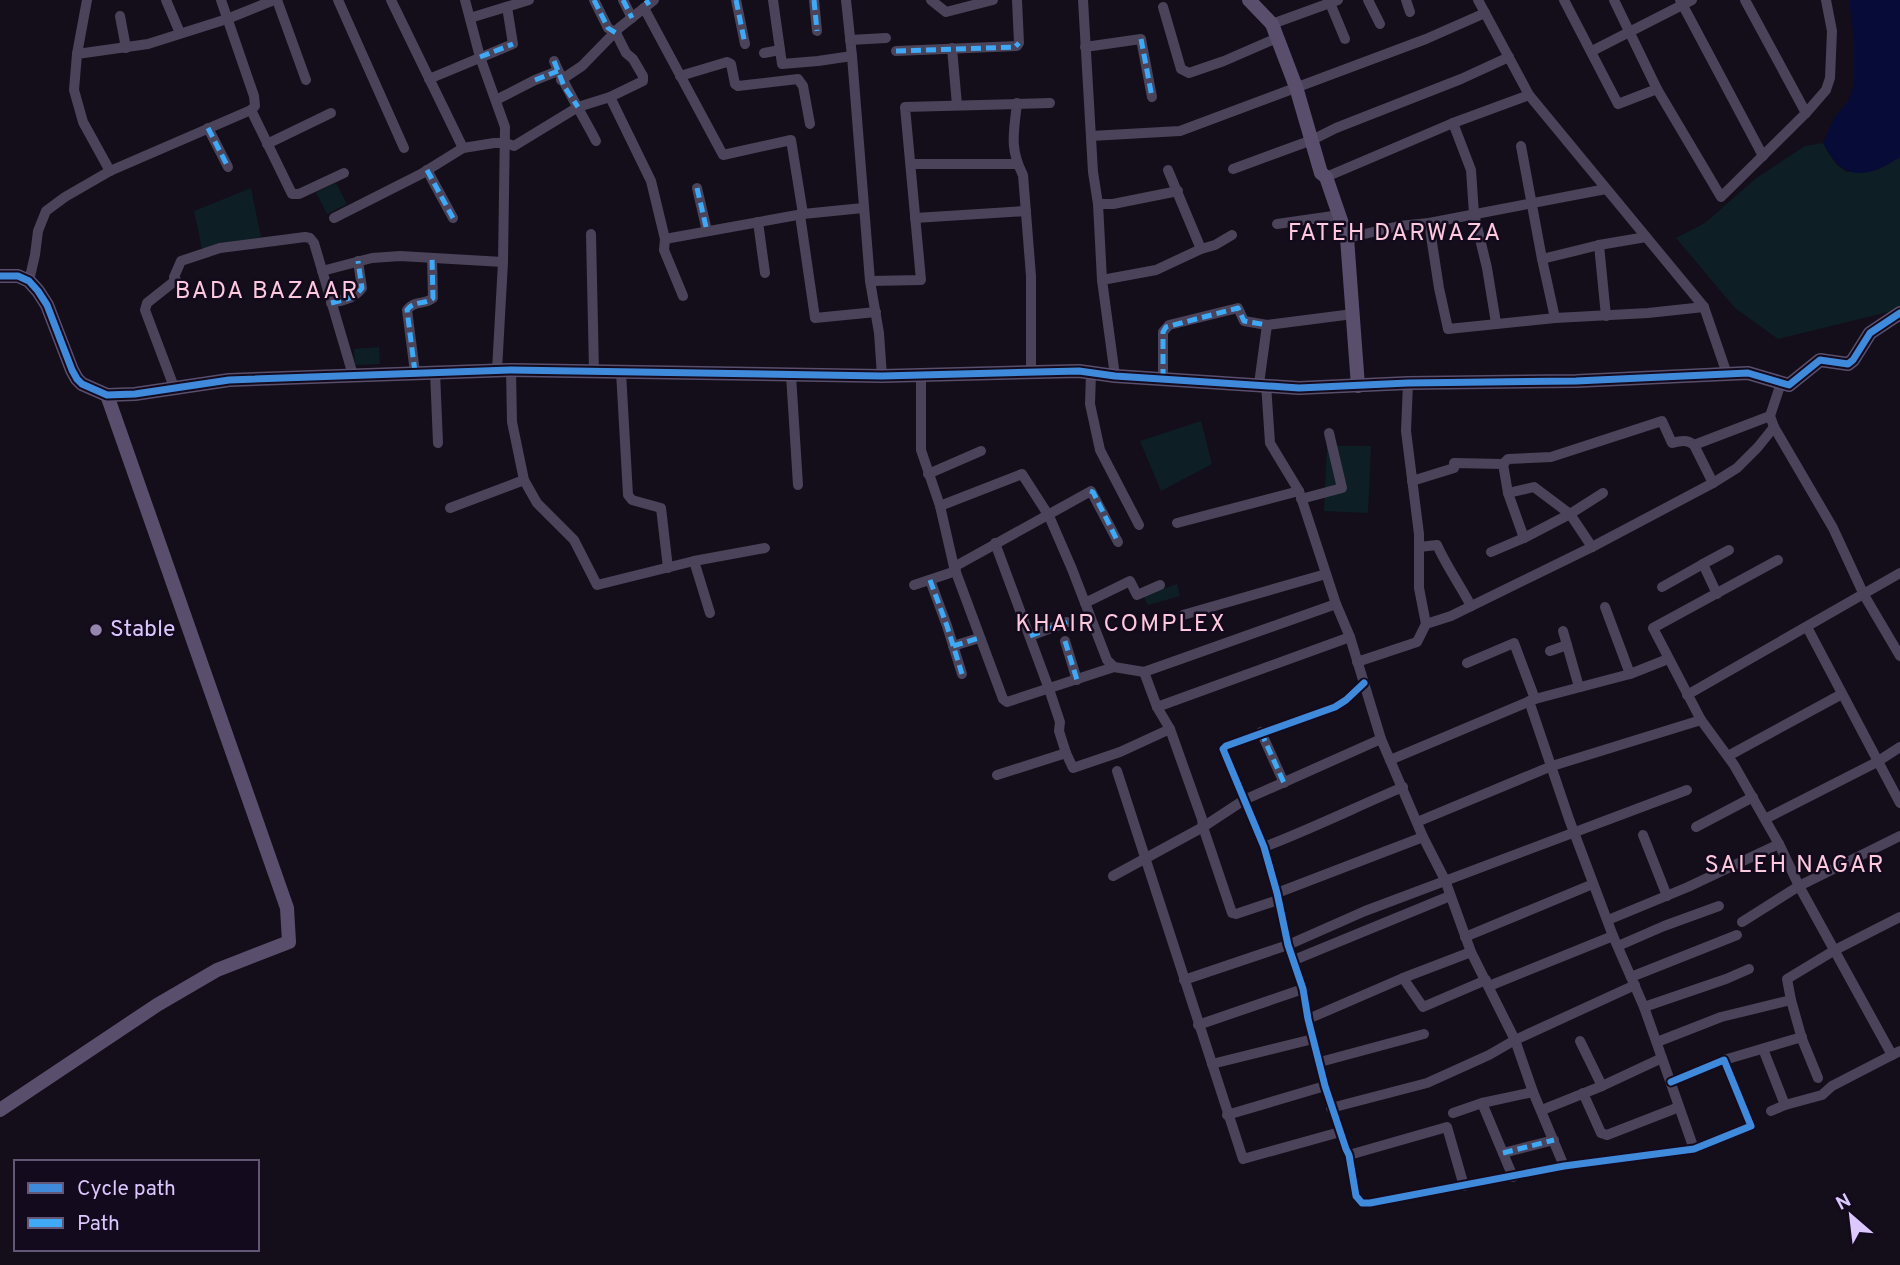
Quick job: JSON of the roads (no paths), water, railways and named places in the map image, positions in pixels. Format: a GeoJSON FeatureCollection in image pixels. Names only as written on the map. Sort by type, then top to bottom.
{"type":"FeatureCollection","features":[{"type":"Feature","properties":{"kind":"street"},"geometry":{"type":"LineString","coordinates":[[87,0],[77,54],[74,90],[83,122],[110,172]]}},
{"type":"Feature","properties":{"kind":"street"},"geometry":{"type":"LineString","coordinates":[[166,0],[180,33]]}},
{"type":"Feature","properties":{"kind":"street"},"geometry":{"type":"LineString","coordinates":[[29,281],[38,231],[46,211],[110,172],[255,106],[256,100],[221,0]]}},
{"type":"Feature","properties":{"kind":"street"},"geometry":{"type":"LineString","coordinates":[[77,54],[148,44],[276,0],[306,80]]}},
{"type":"Feature","properties":{"kind":"street"},"geometry":{"type":"LineString","coordinates":[[338,0],[404,148]]}},
{"type":"Feature","properties":{"kind":"street"},"geometry":{"type":"LineString","coordinates":[[391,0],[463,148]]}},
{"type":"Feature","properties":{"kind":"street"},"geometry":{"type":"LineString","coordinates":[[465,0],[480,57],[505,127],[504,370],[524,480],[537,502],[574,540],[597,584],[765,548]]}},
{"type":"Feature","properties":{"kind":"street"},"geometry":{"type":"LineString","coordinates":[[470,19],[529,0]]}},
{"type":"Feature","properties":{"kind":"street"},"geometry":{"type":"LineString","coordinates":[[334,218],[427,170],[463,148],[494,143],[514,146],[578,107],[610,97],[643,80],[616,33],[608,28],[594,0]]}},
{"type":"Feature","properties":{"kind":"street"},"geometry":{"type":"LineString","coordinates":[[623,0],[632,18]]}},
{"type":"Feature","properties":{"kind":"street"},"geometry":{"type":"LineString","coordinates":[[736,0],[745,44]]}},
{"type":"Feature","properties":{"kind":"street"},"geometry":{"type":"LineString","coordinates":[[773,0],[782,64],[852,55]]}},
{"type":"Feature","properties":{"kind":"street"},"geometry":{"type":"LineString","coordinates":[[814,0],[817,31]]}},
{"type":"Feature","properties":{"kind":"street"},"geometry":{"type":"LineString","coordinates":[[846,0],[863,208],[882,376]]}},
{"type":"Feature","properties":{"kind":"street"},"geometry":{"type":"LineString","coordinates":[[931,0],[946,12],[973,2],[993,0]]}},
{"type":"Feature","properties":{"kind":"street"},"geometry":{"type":"LineString","coordinates":[[896,51],[1017,46],[1017,0]]}},
{"type":"Feature","properties":{"kind":"street"},"geometry":{"type":"LineString","coordinates":[[1083,0],[1102,280],[1115,376]]}},
{"type":"Feature","properties":{"kind":"street"},"geometry":{"type":"LineString","coordinates":[[1249,0],[1275,31],[1296,87],[1321,173],[1326,177],[1347,238],[1358,386]]}},
{"type":"Feature","properties":{"kind":"street"},"geometry":{"type":"LineString","coordinates":[[1368,0],[1380,24]]}},
{"type":"Feature","properties":{"kind":"street"},"geometry":{"type":"LineString","coordinates":[[1406,0],[1410,12]]}},
{"type":"Feature","properties":{"kind":"street"},"geometry":{"type":"LineString","coordinates":[[1478,0],[1529,96],[1704,307],[1727,374]]}},
{"type":"Feature","properties":{"kind":"street"},"geometry":{"type":"LineString","coordinates":[[1564,0],[1618,104],[1657,89]]}},
{"type":"Feature","properties":{"kind":"street"},"geometry":{"type":"LineString","coordinates":[[1614,0],[1657,89],[1721,197],[1821,97],[1830,78],[1832,31],[1826,0]]}},
{"type":"Feature","properties":{"kind":"street"},"geometry":{"type":"LineString","coordinates":[[1745,0],[1806,113]]}},
{"type":"Feature","properties":{"kind":"street"},"geometry":{"type":"LineString","coordinates":[[1163,8],[1181,69],[1189,73],[1224,61],[1327,2],[1345,39]]}},
{"type":"Feature","properties":{"kind":"street"},"geometry":{"type":"LineString","coordinates":[[1592,51],[1685,2],[1763,156]]}},
{"type":"Feature","properties":{"kind":"street"},"geometry":{"type":"LineString","coordinates":[[496,100],[535,80],[582,66],[649,3],[680,76],[723,155],[791,141],[815,318],[876,312]]}},
{"type":"Feature","properties":{"kind":"street"},"geometry":{"type":"LineString","coordinates":[[429,79],[513,44],[507,7]]}},
{"type":"Feature","properties":{"kind":"street"},"geometry":{"type":"LineString","coordinates":[[1091,136],[1180,131],[1426,40],[1485,13]]}},
{"type":"Feature","properties":{"kind":"street"},"geometry":{"type":"LineString","coordinates":[[120,16],[126,48]]}},
{"type":"Feature","properties":{"kind":"street"},"geometry":{"type":"LineString","coordinates":[[850,40],[886,38]]}},
{"type":"Feature","properties":{"kind":"street"},"geometry":{"type":"LineString","coordinates":[[1085,47],[1141,39],[1152,97]]}},
{"type":"Feature","properties":{"kind":"street"},"geometry":{"type":"LineString","coordinates":[[952,48],[957,105]]}},
{"type":"Feature","properties":{"kind":"street"},"geometry":{"type":"LineString","coordinates":[[764,52],[780,50]]}},
{"type":"Feature","properties":{"kind":"street"},"geometry":{"type":"LineString","coordinates":[[1233,169],[1312,140],[1509,57]]}},
{"type":"Feature","properties":{"kind":"street"},"geometry":{"type":"LineString","coordinates":[[680,76],[727,62],[731,64],[735,84],[738,86],[798,79],[803,86],[810,124]]}},
{"type":"Feature","properties":{"kind":"street"},"geometry":{"type":"LineString","coordinates":[[558,71],[596,141]]}},
{"type":"Feature","properties":{"kind":"street"},"geometry":{"type":"LineString","coordinates":[[1326,177],[1452,123],[1529,96]]}},
{"type":"Feature","properties":{"kind":"street"},"geometry":{"type":"LineString","coordinates":[[610,97],[651,181],[665,239],[664,250],[683,296]]}},
{"type":"Feature","properties":{"kind":"street"},"geometry":{"type":"LineString","coordinates":[[1017,103],[1012,143],[1023,175],[1026,211],[1031,276],[1031,373]]}},
{"type":"Feature","properties":{"kind":"street"},"geometry":{"type":"LineString","coordinates":[[870,281],[921,280],[905,107],[1050,103]]}},
{"type":"Feature","properties":{"kind":"street"},"geometry":{"type":"LineString","coordinates":[[251,110],[290,191],[295,195],[344,173]]}},
{"type":"Feature","properties":{"kind":"street"},"geometry":{"type":"LineString","coordinates":[[267,144],[331,113]]}},
{"type":"Feature","properties":{"kind":"street"},"geometry":{"type":"LineString","coordinates":[[1452,123],[1471,170],[1474,214],[1496,323]]}},
{"type":"Feature","properties":{"kind":"street"},"geometry":{"type":"LineString","coordinates":[[208,128],[228,167]]}},
{"type":"Feature","properties":{"kind":"street"},"geometry":{"type":"LineString","coordinates":[[1521,146],[1555,318]]}},
{"type":"Feature","properties":{"kind":"street"},"geometry":{"type":"LineString","coordinates":[[911,164],[1018,164]]}},
{"type":"Feature","properties":{"kind":"street"},"geometry":{"type":"LineString","coordinates":[[427,170],[453,218]]}},
{"type":"Feature","properties":{"kind":"street"},"geometry":{"type":"LineString","coordinates":[[1168,170],[1201,249]]}},
{"type":"Feature","properties":{"kind":"street"},"geometry":{"type":"LineString","coordinates":[[696,188],[707,231]]}},
{"type":"Feature","properties":{"kind":"street"},"geometry":{"type":"LineString","coordinates":[[1347,238],[1399,226],[1429,223],[1606,189]]}},
{"type":"Feature","properties":{"kind":"street"},"geometry":{"type":"LineString","coordinates":[[1098,204],[1114,204],[1178,191]]}},
{"type":"Feature","properties":{"kind":"street"},"geometry":{"type":"LineString","coordinates":[[665,239],[801,215],[863,208]]}},
{"type":"Feature","properties":{"kind":"street"},"geometry":{"type":"LineString","coordinates":[[915,218],[1026,211]]}},
{"type":"Feature","properties":{"kind":"street"},"geometry":{"type":"LineString","coordinates":[[1277,224],[1340,215]]}},
{"type":"Feature","properties":{"kind":"street"},"geometry":{"type":"LineString","coordinates":[[758,222],[765,272]]}},
{"type":"Feature","properties":{"kind":"street"},"geometry":{"type":"LineString","coordinates":[[1429,223],[1448,329],[1704,307]]}},
{"type":"Feature","properties":{"kind":"street"},"geometry":{"type":"LineString","coordinates":[[591,234],[594,371]]}},
{"type":"Feature","properties":{"kind":"street"},"geometry":{"type":"LineString","coordinates":[[1102,280],[1156,270],[1232,235]]}},
{"type":"Feature","properties":{"kind":"street"},"geometry":{"type":"LineString","coordinates":[[174,387],[145,310],[147,303],[176,281],[174,277],[181,261],[220,248],[305,237],[314,243],[353,375]]}},
{"type":"Feature","properties":{"kind":"street"},"geometry":{"type":"LineString","coordinates":[[1542,259],[1646,237]]}},
{"type":"Feature","properties":{"kind":"street"},"geometry":{"type":"LineString","coordinates":[[1599,245],[1606,316]]}},
{"type":"Feature","properties":{"kind":"street"},"geometry":{"type":"LineString","coordinates":[[322,271],[372,258],[400,256],[503,261]]}},
{"type":"Feature","properties":{"kind":"street"},"geometry":{"type":"LineString","coordinates":[[415,372],[407,310],[414,303],[433,298],[432,258]]}},
{"type":"Feature","properties":{"kind":"street"},"geometry":{"type":"LineString","coordinates":[[331,303],[349,298],[362,288],[358,261]]}},
{"type":"Feature","properties":{"kind":"street"},"geometry":{"type":"LineString","coordinates":[[0,276],[18,276],[29,281],[47,305],[77,379],[107,395],[135,394],[229,380],[504,370],[882,376],[1079,371],[1115,376],[1299,388],[1408,383],[1576,381],[1748,373],[1789,385],[1820,360],[1842,364],[1853,360],[1870,333],[1900,313]]}},
{"type":"Feature","properties":{"kind":"street"},"geometry":{"type":"LineString","coordinates":[[1163,379],[1163,332],[1166,327],[1238,308],[1244,321],[1267,325],[1353,314]]}},
{"type":"Feature","properties":{"kind":"street"},"geometry":{"type":"LineString","coordinates":[[1864,345],[1900,320]]}},
{"type":"Feature","properties":{"kind":"street"},"geometry":{"type":"LineString","coordinates":[[1267,325],[1263,384],[1270,443],[1300,495],[1336,604],[1350,637],[1381,739],[1423,837],[1445,880],[1471,952],[1515,1040],[1564,1167]]}},
{"type":"Feature","properties":{"kind":"street"},"geometry":{"type":"LineString","coordinates":[[435,372],[438,443]]}},
{"type":"Feature","properties":{"kind":"street"},"geometry":{"type":"LineString","coordinates":[[621,372],[628,495],[632,500],[661,508],[668,568]]}},
{"type":"Feature","properties":{"kind":"street"},"geometry":{"type":"LineString","coordinates":[[1091,373],[1090,404],[1100,450],[1139,525]]}},
{"type":"Feature","properties":{"kind":"street"},"geometry":{"type":"LineString","coordinates":[[792,375],[798,485]]}},
{"type":"Feature","properties":{"kind":"street"},"geometry":{"type":"LineString","coordinates":[[921,375],[921,450],[940,506],[955,569],[1005,701],[1009,702],[1114,667],[1144,672],[1336,604]]}},
{"type":"Feature","properties":{"kind":"street"},"geometry":{"type":"LineString","coordinates":[[1357,662],[1417,642],[1426,624],[1419,588],[1419,547],[1406,431],[1408,383]]}},
{"type":"Feature","properties":{"kind":"street"},"geometry":{"type":"LineString","coordinates":[[1781,383],[1770,416],[1774,427],[1833,528],[1864,595],[1900,656]]}},
{"type":"Feature","properties":{"kind":"street"},"geometry":{"type":"LineString","coordinates":[[0,1110],[157,1005],[217,970],[289,942],[287,908],[107,395]]}},
{"type":"Feature","properties":{"kind":"street"},"geometry":{"type":"LineString","coordinates":[[1694,445],[1770,416]]}},
{"type":"Feature","properties":{"kind":"street"},"geometry":{"type":"LineString","coordinates":[[1524,538],[1508,493],[1503,464],[1507,459],[1551,457],[1662,421],[1672,443],[1690,442],[1694,445],[1713,483]]}},
{"type":"Feature","properties":{"kind":"street"},"geometry":{"type":"LineString","coordinates":[[1426,624],[1451,616],[1592,547],[1713,483],[1738,468],[1774,427]]}},
{"type":"Feature","properties":{"kind":"street"},"geometry":{"type":"LineString","coordinates":[[1177,523],[1342,488],[1329,433]]}},
{"type":"Feature","properties":{"kind":"street"},"geometry":{"type":"LineString","coordinates":[[928,474],[981,451]]}},
{"type":"Feature","properties":{"kind":"street"},"geometry":{"type":"LineString","coordinates":[[1412,481],[1454,468],[1454,463],[1503,464]]}},
{"type":"Feature","properties":{"kind":"street"},"geometry":{"type":"LineString","coordinates":[[940,506],[1022,474],[1049,516],[1107,660],[1114,667]]}},
{"type":"Feature","properties":{"kind":"street"},"geometry":{"type":"LineString","coordinates":[[450,508],[524,480]]}},
{"type":"Feature","properties":{"kind":"street"},"geometry":{"type":"LineString","coordinates":[[1508,493],[1534,487],[1570,514],[1592,547]]}},
{"type":"Feature","properties":{"kind":"street"},"geometry":{"type":"LineString","coordinates":[[914,585],[955,569],[995,543],[1091,491],[1118,542]]}},
{"type":"Feature","properties":{"kind":"street"},"geometry":{"type":"LineString","coordinates":[[1491,552],[1570,514],[1603,493]]}},
{"type":"Feature","properties":{"kind":"street"},"geometry":{"type":"LineString","coordinates":[[995,543],[1049,689],[1060,722],[1059,731],[1073,768],[1120,752],[1170,729]]}},
{"type":"Feature","properties":{"kind":"street"},"geometry":{"type":"LineString","coordinates":[[1419,547],[1437,545],[1471,606]]}},
{"type":"Feature","properties":{"kind":"street"},"geometry":{"type":"LineString","coordinates":[[1662,587],[1729,550]]}},
{"type":"Feature","properties":{"kind":"street"},"geometry":{"type":"LineString","coordinates":[[1771,1111],[1822,1094],[1832,1086],[1896,1053],[1799,886],[1753,797],[1728,756],[1701,720],[1653,628],[1778,560]]}},
{"type":"Feature","properties":{"kind":"street"},"geometry":{"type":"LineString","coordinates":[[695,561],[710,613]]}},
{"type":"Feature","properties":{"kind":"street"},"geometry":{"type":"LineString","coordinates":[[1703,564],[1717,594]]}},
{"type":"Feature","properties":{"kind":"street"},"geometry":{"type":"LineString","coordinates":[[1687,695],[1900,573]]}},
{"type":"Feature","properties":{"kind":"street"},"geometry":{"type":"LineString","coordinates":[[1183,615],[1326,574]]}},
{"type":"Feature","properties":{"kind":"street"},"geometry":{"type":"LineString","coordinates":[[930,580],[962,674]]}},
{"type":"Feature","properties":{"kind":"street"},"geometry":{"type":"LineString","coordinates":[[1085,603],[1130,581],[1137,595],[1160,585]]}},
{"type":"Feature","properties":{"kind":"street"},"geometry":{"type":"LineString","coordinates":[[1605,607],[1630,674]]}},
{"type":"Feature","properties":{"kind":"street"},"geometry":{"type":"LineString","coordinates":[[1030,636],[1067,622]]}},
{"type":"Feature","properties":{"kind":"street"},"geometry":{"type":"LineString","coordinates":[[1807,627],[1900,803]]}},
{"type":"Feature","properties":{"kind":"street"},"geometry":{"type":"LineString","coordinates":[[1563,631],[1579,687]]}},
{"type":"Feature","properties":{"kind":"street"},"geometry":{"type":"LineString","coordinates":[[1157,707],[1350,637]]}},
{"type":"Feature","properties":{"kind":"street"},"geometry":{"type":"LineString","coordinates":[[953,646],[979,638]]}},
{"type":"Feature","properties":{"kind":"street"},"geometry":{"type":"LineString","coordinates":[[1065,640],[1077,680]]}},
{"type":"Feature","properties":{"kind":"street"},"geometry":{"type":"LineString","coordinates":[[1467,663],[1514,643],[1552,766],[1593,884],[1644,1007],[1694,1149]]}},
{"type":"Feature","properties":{"kind":"street"},"geometry":{"type":"LineString","coordinates":[[1550,651],[1567,645]]}},
{"type":"Feature","properties":{"kind":"street"},"geometry":{"type":"LineString","coordinates":[[1390,760],[1532,700],[1630,674],[1668,659]]}},
{"type":"Feature","properties":{"kind":"street"},"geometry":{"type":"LineString","coordinates":[[1144,672],[1157,707],[1170,729],[1232,913],[1236,914],[1423,837]]}},
{"type":"Feature","properties":{"kind":"street"},"geometry":{"type":"LineString","coordinates":[[1364,683],[1335,707],[1261,732],[1223,749],[1264,847],[1288,945],[1303,989],[1331,1108],[1349,1155],[1356,1196],[1362,1203],[1564,1167],[1694,1149],[1751,1126],[1724,1060]]}},
{"type":"Feature","properties":{"kind":"street"},"geometry":{"type":"LineString","coordinates":[[1728,756],[1842,694]]}},
{"type":"Feature","properties":{"kind":"street"},"geometry":{"type":"LineString","coordinates":[[1417,822],[1552,766],[1701,720]]}},
{"type":"Feature","properties":{"kind":"street"},"geometry":{"type":"LineString","coordinates":[[1261,732],[1284,783]]}},
{"type":"Feature","properties":{"kind":"street"},"geometry":{"type":"LineString","coordinates":[[1113,876],[1203,827],[1244,800],[1381,739]]}},
{"type":"Feature","properties":{"kind":"street"},"geometry":{"type":"LineString","coordinates":[[1765,819],[1877,762],[1900,747]]}},
{"type":"Feature","properties":{"kind":"street"},"geometry":{"type":"LineString","coordinates":[[997,775],[1066,753]]}},
{"type":"Feature","properties":{"kind":"street"},"geometry":{"type":"LineString","coordinates":[[1117,771],[1243,1159],[1340,1132]]}},
{"type":"Feature","properties":{"kind":"street"},"geometry":{"type":"LineString","coordinates":[[1264,847],[1403,787]]}},
{"type":"Feature","properties":{"kind":"street"},"geometry":{"type":"LineString","coordinates":[[1184,980],[1288,945],[1445,880],[1687,790]]}},
{"type":"Feature","properties":{"kind":"street"},"geometry":{"type":"LineString","coordinates":[[1696,827],[1753,797]]}},
{"type":"Feature","properties":{"kind":"street"},"geometry":{"type":"LineString","coordinates":[[1643,835],[1667,896]]}},
{"type":"Feature","properties":{"kind":"street"},"geometry":{"type":"LineString","coordinates":[[1742,922],[1799,886],[1900,835]]}},
{"type":"Feature","properties":{"kind":"street"},"geometry":{"type":"LineString","coordinates":[[1608,920],[1779,844]]}},
{"type":"Feature","properties":{"kind":"street"},"geometry":{"type":"LineString","coordinates":[[1465,937],[1593,884]]}},
{"type":"Feature","properties":{"kind":"street"},"geometry":{"type":"LineString","coordinates":[[1294,960],[1450,896]]}},
{"type":"Feature","properties":{"kind":"street"},"geometry":{"type":"LineString","coordinates":[[1403,978],[1423,1007],[1719,906]]}},
{"type":"Feature","properties":{"kind":"street"},"geometry":{"type":"LineString","coordinates":[[1818,1078],[1802,1037],[1787,979],[1835,950],[1899,919]]}},
{"type":"Feature","properties":{"kind":"street"},"geometry":{"type":"LineString","coordinates":[[1331,1108],[1427,1083],[1489,1055],[1633,981],[1737,935]]}},
{"type":"Feature","properties":{"kind":"street"},"geometry":{"type":"LineString","coordinates":[[1308,1019],[1471,952]]}},
{"type":"Feature","properties":{"kind":"street"},"geometry":{"type":"LineString","coordinates":[[1644,1007],[1749,969]]}},
{"type":"Feature","properties":{"kind":"street"},"geometry":{"type":"LineString","coordinates":[[1198,1025],[1303,989]]}},
{"type":"Feature","properties":{"kind":"street"},"geometry":{"type":"LineString","coordinates":[[1657,1042],[1721,1017],[1791,1000]]}},
{"type":"Feature","properties":{"kind":"street"},"geometry":{"type":"LineString","coordinates":[[1320,1062],[1424,1034]]}},
{"type":"Feature","properties":{"kind":"street"},"geometry":{"type":"LineString","coordinates":[[1671,1082],[1724,1060],[1802,1037]]}},
{"type":"Feature","properties":{"kind":"street"},"geometry":{"type":"LineString","coordinates":[[1212,1064],[1313,1039]]}},
{"type":"Feature","properties":{"kind":"street"},"geometry":{"type":"LineString","coordinates":[[1580,1041],[1602,1086]]}},
{"type":"Feature","properties":{"kind":"street"},"geometry":{"type":"LineString","coordinates":[[1763,1049],[1785,1105]]}},
{"type":"Feature","properties":{"kind":"street"},"geometry":{"type":"LineString","coordinates":[[1542,1110],[1662,1058]]}},
{"type":"Feature","properties":{"kind":"street"},"geometry":{"type":"LineString","coordinates":[[1227,1115],[1325,1086]]}},
{"type":"Feature","properties":{"kind":"street"},"geometry":{"type":"LineString","coordinates":[[1452,1112],[1533,1092]]}},
{"type":"Feature","properties":{"kind":"street"},"geometry":{"type":"LineString","coordinates":[[1583,1093],[1601,1133],[1607,1135],[1679,1107]]}},
{"type":"Feature","properties":{"kind":"street"},"geometry":{"type":"LineString","coordinates":[[1482,1103],[1513,1177]]}},
{"type":"Feature","properties":{"kind":"street"},"geometry":{"type":"LineString","coordinates":[[1349,1155],[1447,1127],[1464,1186]]}},
{"type":"Feature","properties":{"kind":"street"},"geometry":{"type":"LineString","coordinates":[[1503,1153],[1554,1140]]}},
{"type":"Feature","properties":{"kind":"place","name":"Stable"},"geometry":{"type":"Point","coordinates":[96,630]}},
{"type":"Feature","properties":{"kind":"district","name":"FATEH DARWAZA"},"geometry":{"type":"Point","coordinates":[1395,234]}},
{"type":"Feature","properties":{"kind":"district","name":"BADA BAZAAR"},"geometry":{"type":"Point","coordinates":[267,292]}},
{"type":"Feature","properties":{"kind":"district","name":"KHAIR COMPLEX"},"geometry":{"type":"Point","coordinates":[1121,625]}},
{"type":"Feature","properties":{"kind":"district","name":"SALEH NAGAR"},"geometry":{"type":"Point","coordinates":[1795,866]}}]}
